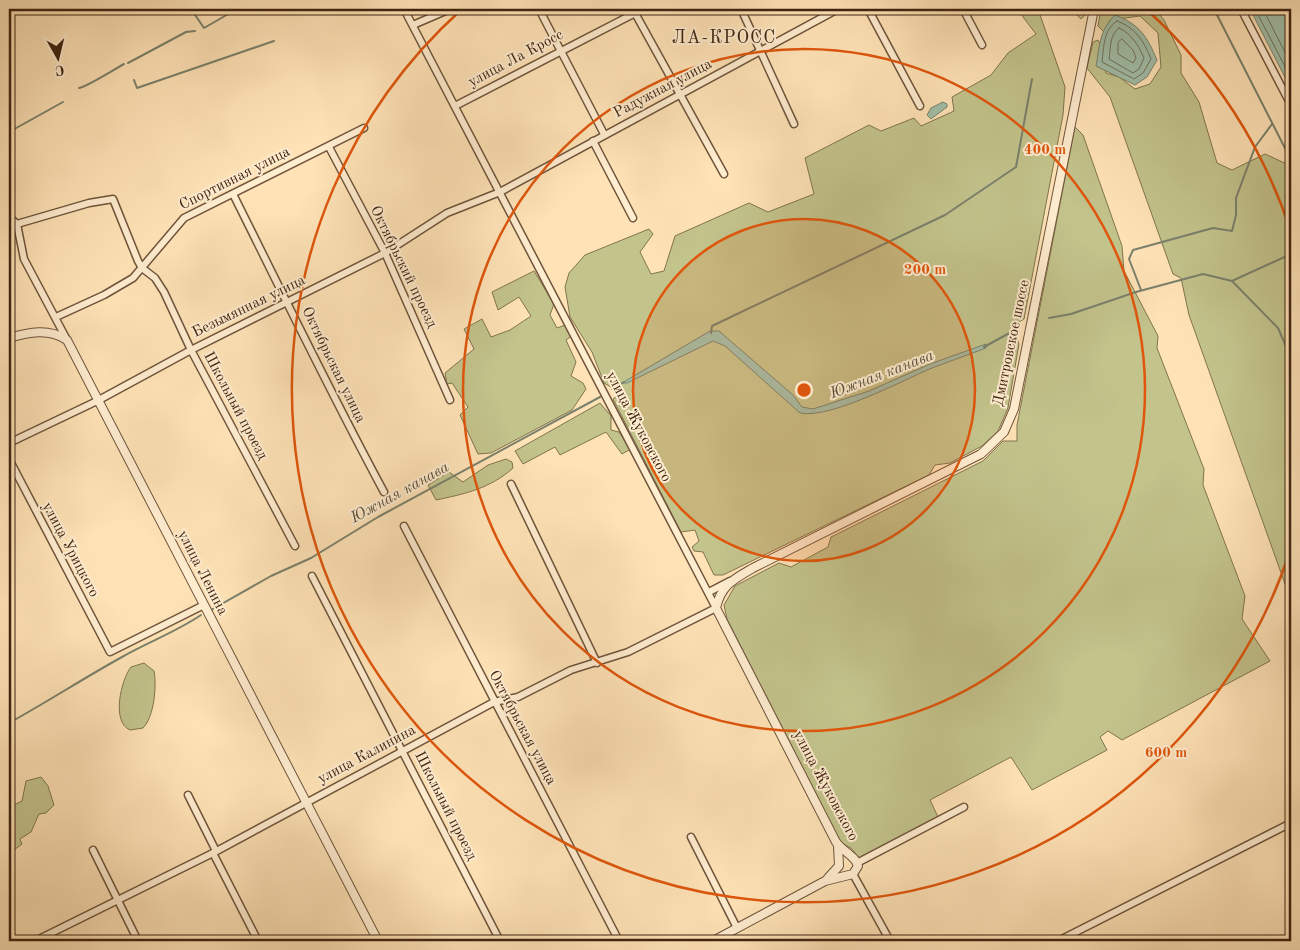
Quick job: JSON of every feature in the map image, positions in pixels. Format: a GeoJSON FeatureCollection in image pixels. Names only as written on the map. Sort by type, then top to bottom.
{"type":"FeatureCollection","features":[{"type":"Feature","properties":{"kind":"street","name":"улица Жуковского"},"geometry":{"type":"LineString","coordinates":[[404,9],[709,592],[836,842],[849,856]]}},
{"type":"Feature","properties":{"kind":"street"},"geometry":{"type":"LineString","coordinates":[[413,25],[450,9]]}},
{"type":"Feature","properties":{"kind":"street"},"geometry":{"type":"LineString","coordinates":[[539,9],[604,134]]}},
{"type":"Feature","properties":{"kind":"street","name":"улица Ла Кросс"},"geometry":{"type":"LineString","coordinates":[[455,106],[559,50],[643,9]]}},
{"type":"Feature","properties":{"kind":"street","name":"Радужная улица"},"geometry":{"type":"LineString","coordinates":[[500,192],[679,93],[838,9]]}},
{"type":"Feature","properties":{"kind":"street"},"geometry":{"type":"LineString","coordinates":[[868,9],[920,106]]}},
{"type":"Feature","properties":{"kind":"street"},"geometry":{"type":"LineString","coordinates":[[963,9],[982,45]]}},
{"type":"Feature","properties":{"kind":"street","name":"Дмитровское шоссе"},"geometry":{"type":"LineString","coordinates":[[730,581],[981,454],[1004,432],[1014,409],[1094,9]]}},
{"type":"Feature","properties":{"kind":"street"},"geometry":{"type":"LineString","coordinates":[[1241,9],[1291,105]]}},
{"type":"Feature","properties":{"kind":"street"},"geometry":{"type":"LineString","coordinates":[[742,11],[794,124]]}},
{"type":"Feature","properties":{"kind":"street"},"geometry":{"type":"LineString","coordinates":[[635,13],[724,174]]}},
{"type":"Feature","properties":{"kind":"street","name":"Спортивная улица"},"geometry":{"type":"LineString","coordinates":[[56,317],[109,292],[133,278],[184,218],[364,128]]}},
{"type":"Feature","properties":{"kind":"street"},"geometry":{"type":"LineString","coordinates":[[593,141],[633,218]]}},
{"type":"Feature","properties":{"kind":"street","name":"Октябрьский проезд"},"geometry":{"type":"LineString","coordinates":[[329,147],[385,253],[450,400]]}},
{"type":"Feature","properties":{"kind":"street","name":"Безымянная улица"},"geometry":{"type":"LineString","coordinates":[[9,443],[97,401],[192,350],[385,253],[446,213],[500,192]]}},
{"type":"Feature","properties":{"kind":"street","name":"Октябрьская улица"},"geometry":{"type":"LineString","coordinates":[[233,194],[340,410],[384,492]]}},
{"type":"Feature","properties":{"kind":"street","name":"Школьный проезд"},"geometry":{"type":"LineString","coordinates":[[17,224],[89,203],[112,199],[142,268],[155,278],[164,292],[192,350],[295,546]]}},
{"type":"Feature","properties":{"kind":"street"},"geometry":{"type":"LineString","coordinates":[[9,217],[17,224]]}},
{"type":"Feature","properties":{"kind":"street","name":"улица Ленина"},"geometry":{"type":"LineString","coordinates":[[17,224],[24,259],[56,317],[97,401],[378,941]]}},
{"type":"Feature","properties":{"kind":"street"},"geometry":{"type":"LineString","coordinates":[[9,338],[47,331],[57,333],[66,340]]}},
{"type":"Feature","properties":{"kind":"street","name":"улица Урицкого"},"geometry":{"type":"LineString","coordinates":[[9,459],[110,652],[204,605]]}},
{"type":"Feature","properties":{"kind":"street"},"geometry":{"type":"LineString","coordinates":[[511,484],[597,663]]}},
{"type":"Feature","properties":{"kind":"street","name":"Октябрьская улица"},"geometry":{"type":"LineString","coordinates":[[404,526],[619,941]]}},
{"type":"Feature","properties":{"kind":"street","name":"Школьный проезд"},"geometry":{"type":"LineString","coordinates":[[312,576],[500,941]]}},
{"type":"Feature","properties":{"kind":"street"},"geometry":{"type":"LineString","coordinates":[[709,592],[730,581]]}},
{"type":"Feature","properties":{"kind":"street"},"geometry":{"type":"LineString","coordinates":[[716,608],[720,595],[730,581]]}},
{"type":"Feature","properties":{"kind":"street","name":"улица Калинина"},"geometry":{"type":"LineString","coordinates":[[36,941],[214,852],[494,702],[518,697],[571,670],[628,652],[716,608]]}},
{"type":"Feature","properties":{"kind":"street"},"geometry":{"type":"LineString","coordinates":[[188,795],[258,941]]}},
{"type":"Feature","properties":{"kind":"street"},"geometry":{"type":"LineString","coordinates":[[858,863],[964,807]]}},
{"type":"Feature","properties":{"kind":"street"},"geometry":{"type":"LineString","coordinates":[[1058,941],[1291,823]]}},
{"type":"Feature","properties":{"kind":"street"},"geometry":{"type":"LineString","coordinates":[[691,837],[737,928]]}},
{"type":"Feature","properties":{"kind":"street"},"geometry":{"type":"LineString","coordinates":[[836,842],[842,873],[850,874]]}},
{"type":"Feature","properties":{"kind":"street"},"geometry":{"type":"LineString","coordinates":[[93,850],[119,899],[122,910],[138,941]]}},
{"type":"Feature","properties":{"kind":"street"},"geometry":{"type":"LineString","coordinates":[[825,880],[844,857],[849,856],[858,863]]}},
{"type":"Feature","properties":{"kind":"street"},"geometry":{"type":"LineString","coordinates":[[713,941],[825,880],[850,874],[857,869],[858,863]]}},
{"type":"Feature","properties":{"kind":"street"},"geometry":{"type":"LineString","coordinates":[[850,874],[890,941]]}},
{"type":"Feature","properties":{"kind":"green space"},"geometry":{"type":"Polygon","coordinates":[[[1017,9],[1038,9],[1065,87],[1063,115],[1024,319],[1012,326],[1019,344],[1008,408],[998,431],[982,446],[950,463],[935,465],[929,475],[723,575],[714,575],[703,552],[694,551],[692,547],[699,541],[695,530],[681,532],[613,399],[621,393],[604,383],[592,352],[570,317],[565,287],[569,273],[585,255],[649,229],[653,234],[640,252],[651,274],[664,271],[675,236],[749,203],[768,212],[814,194],[805,158],[869,125],[881,131],[914,118],[921,126],[954,111],[952,97],[991,75],[1008,53],[1036,34],[1017,9]]]}},
{"type":"Feature","properties":{"kind":"green space"},"geometry":{"type":"Polygon","coordinates":[[[1071,9],[1086,9],[1085,15],[1081,19],[1071,9]]]}},
{"type":"Feature","properties":{"kind":"green space"},"geometry":{"type":"Polygon","coordinates":[[[1101,9],[1155,9],[1164,20],[1181,55],[1181,73],[1199,102],[1217,163],[1232,170],[1265,154],[1291,166],[1290,598],[1189,315],[1181,278],[1173,274],[1110,97],[1087,68],[1093,42],[1098,40],[1105,52],[1106,73],[1119,77],[1135,89],[1150,84],[1161,67],[1158,33],[1140,16],[1110,20],[1104,32],[1098,26],[1101,9]]]}},
{"type":"Feature","properties":{"kind":"green space"},"geometry":{"type":"Polygon","coordinates":[[[1075,127],[1083,135],[1122,246],[1124,271],[1158,336],[1157,348],[1204,469],[1203,485],[1245,596],[1242,619],[1270,661],[1122,740],[1108,731],[1100,737],[1107,750],[1032,790],[1011,757],[930,800],[938,817],[860,859],[851,848],[841,843],[727,619],[724,605],[735,586],[779,563],[791,567],[828,547],[831,537],[983,461],[1003,441],[1017,441],[1017,425],[1075,127]]]}},
{"type":"Feature","properties":{"kind":"green space"},"geometry":{"type":"Polygon","coordinates":[[[534,271],[554,304],[550,315],[557,328],[568,324],[573,335],[566,340],[576,362],[571,376],[583,383],[586,389],[572,410],[491,453],[478,454],[460,415],[468,407],[452,383],[447,384],[445,373],[474,349],[464,329],[482,319],[491,337],[510,330],[531,316],[519,297],[498,310],[492,292],[534,271]]]}},
{"type":"Feature","properties":{"kind":"green space"},"geometry":{"type":"Polygon","coordinates":[[[600,403],[611,416],[611,430],[619,432],[631,449],[622,454],[606,432],[560,455],[555,447],[523,464],[515,451],[600,403]]]}},
{"type":"Feature","properties":{"kind":"green space"},"geometry":{"type":"Polygon","coordinates":[[[506,459],[512,462],[513,468],[496,481],[477,489],[436,500],[428,485],[449,472],[463,482],[488,465],[506,459]]]}},
{"type":"Feature","properties":{"kind":"green space"},"geometry":{"type":"Polygon","coordinates":[[[144,663],[154,671],[155,693],[152,709],[150,717],[143,728],[130,730],[124,726],[121,719],[119,710],[121,691],[131,667],[144,663]]]}},
{"type":"Feature","properties":{"kind":"green space"},"geometry":{"type":"Polygon","coordinates":[[[41,777],[48,786],[54,805],[46,813],[39,814],[31,832],[20,839],[22,844],[14,850],[14,842],[9,841],[9,805],[22,801],[26,781],[41,777]]]}},
{"type":"Feature","properties":{"kind":"water"},"geometry":{"type":"Polygon","coordinates":[[[1250,9],[1291,9],[1291,89],[1250,9]]]}},
{"type":"Feature","properties":{"kind":"water"},"geometry":{"type":"Polygon","coordinates":[[[1115,15],[1130,22],[1141,32],[1150,44],[1157,60],[1147,77],[1135,85],[1096,66],[1103,33],[1115,15]]]}},
{"type":"Feature","properties":{"kind":"water"},"geometry":{"type":"Polygon","coordinates":[[[943,102],[947,104],[947,107],[931,119],[927,115],[931,108],[943,102]]]}},
{"type":"Feature","properties":{"kind":"water"},"geometry":{"type":"Polygon","coordinates":[[[710,331],[719,331],[793,395],[802,407],[813,409],[869,391],[930,364],[986,344],[986,348],[932,368],[866,398],[847,405],[813,413],[800,413],[725,346],[713,341],[627,383],[622,383],[710,331]]]}},
{"type":"Feature","properties":{"kind":"waterway"},"geometry":{"type":"LineString","coordinates":[[191,9],[204,28],[237,9]]}},
{"type":"Feature","properties":{"kind":"waterway"},"geometry":{"type":"LineString","coordinates":[[1214,9],[1291,160]]}},
{"type":"Feature","properties":{"kind":"waterway"},"geometry":{"type":"LineString","coordinates":[[128,63],[186,32],[195,31]]}},
{"type":"Feature","properties":{"kind":"waterway"},"geometry":{"type":"LineString","coordinates":[[134,80],[137,88],[274,41]]}},
{"type":"Feature","properties":{"kind":"waterway"},"geometry":{"type":"LineString","coordinates":[[79,88],[124,64]]}},
{"type":"Feature","properties":{"kind":"waterway"},"geometry":{"type":"LineString","coordinates":[[711,333],[712,326],[945,215],[1016,167],[1032,79]]}},
{"type":"Feature","properties":{"kind":"waterway"},"geometry":{"type":"LineString","coordinates":[[9,132],[63,102]]}},
{"type":"Feature","properties":{"kind":"waterway"},"geometry":{"type":"LineString","coordinates":[[1141,290],[1129,259],[1133,250],[1213,228],[1232,231],[1236,215],[1236,198],[1255,147],[1272,124]]}},
{"type":"Feature","properties":{"kind":"waterway"},"geometry":{"type":"LineString","coordinates":[[1232,281],[1291,254]]}},
{"type":"Feature","properties":{"kind":"waterway","name":"Южная канава"},"geometry":{"type":"LineString","coordinates":[[1049,318],[1071,314],[1136,292],[1203,274],[1232,281],[1278,328],[1291,358]]}},
{"type":"Feature","properties":{"kind":"waterway","name":"Южная канава"},"geometry":{"type":"LineString","coordinates":[[984,347],[1015,330]]}},
{"type":"Feature","properties":{"kind":"waterway","name":"Южная канава"},"geometry":{"type":"LineString","coordinates":[[612,389],[624,382]]}},
{"type":"Feature","properties":{"kind":"waterway","name":"Южная канава"},"geometry":{"type":"LineString","coordinates":[[211,610],[271,576],[311,558],[378,517],[600,397]]}},
{"type":"Feature","properties":{"kind":"waterway","name":"Южная канава"},"geometry":{"type":"LineString","coordinates":[[9,723],[122,657],[182,627],[201,615]]}},
{"type":"Feature","properties":{"kind":"district","name":"ЛА-КРОСС"},"geometry":{"type":"Point","coordinates":[724,38]}}]}
